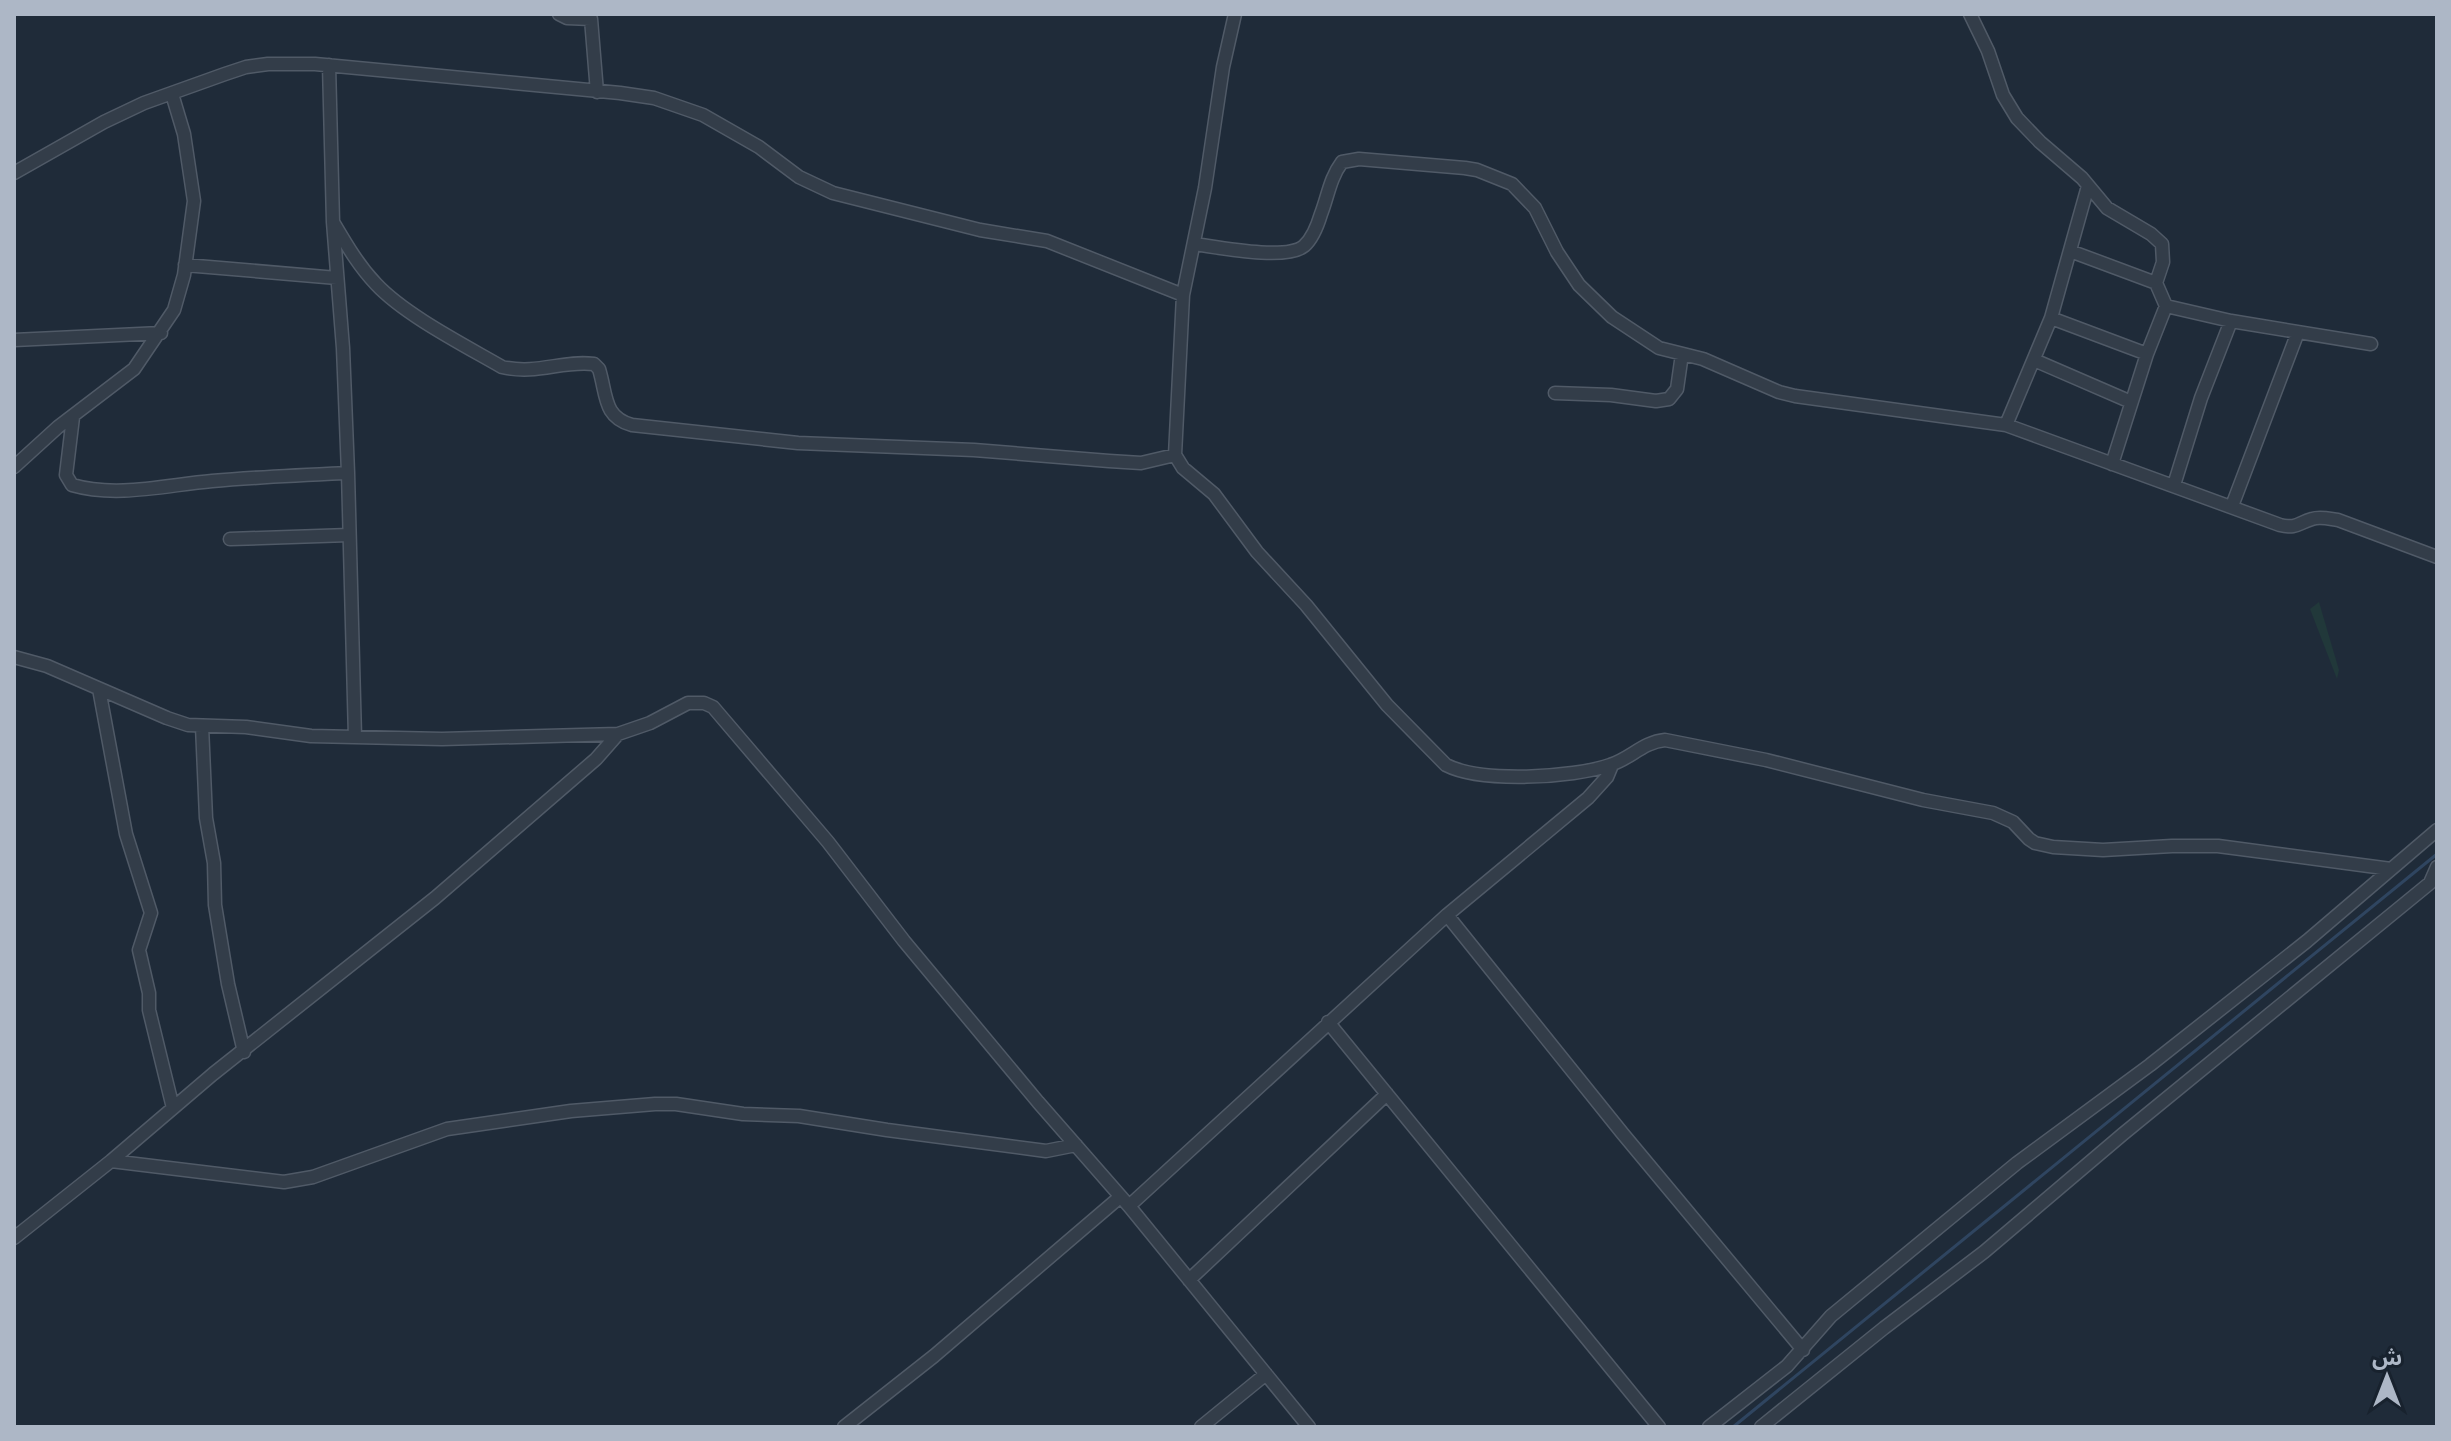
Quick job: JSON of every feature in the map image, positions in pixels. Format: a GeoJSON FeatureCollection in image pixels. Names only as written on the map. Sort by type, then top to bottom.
{"type":"FeatureCollection","features":[{"type":"Feature","properties":{"kind":"street"},"geometry":{"type":"LineString","coordinates":[[559,14],[567,18],[591,19],[597,92]]}},
{"type":"Feature","properties":{"kind":"street"},"geometry":{"type":"LineString","coordinates":[[1235,14],[1183,295],[1175,455],[1183,468],[1214,494],[1257,552],[1306,605],[1387,705],[1446,765],[1467,773],[1525,777],[1612,765],[1649,743],[1665,740],[1766,760],[1923,800],[1993,813],[2013,822],[2035,843],[2053,847],[2103,850],[2218,846],[2391,869]]}},
{"type":"Feature","properties":{"kind":"street"},"geometry":{"type":"LineString","coordinates":[[1970,14],[1988,51],[2003,95],[2017,118],[2107,208],[2162,244],[2163,262],[2156,283],[2166,306],[2147,354],[2112,464]]}},
{"type":"Feature","properties":{"kind":"street"},"geometry":{"type":"LineString","coordinates":[[14,173],[144,103],[246,67],[268,64],[329,65],[597,92],[654,98],[703,115],[759,147],[799,177],[833,193],[980,230],[1047,241],[1183,295]]}},
{"type":"Feature","properties":{"kind":"street"},"geometry":{"type":"LineString","coordinates":[[329,65],[333,222],[348,473],[355,737]]}},
{"type":"Feature","properties":{"kind":"street"},"geometry":{"type":"LineString","coordinates":[[14,467],[134,369],[174,310],[185,265],[194,201],[184,134],[172,94]]}},
{"type":"Feature","properties":{"kind":"street"},"geometry":{"type":"LineString","coordinates":[[1194,244],[1285,253],[1301,248],[1311,236],[1336,171],[1342,162],[1351,159],[1404,161],[1477,170],[1512,184],[1525,196],[1579,285],[1612,317],[1659,348],[1719,365],[1795,396],[2006,425],[2286,526],[2297,526],[2322,517],[2338,520],[2437,557]]}},
{"type":"Feature","properties":{"kind":"street"},"geometry":{"type":"LineString","coordinates":[[2006,425],[2051,318],[2088,186]]}},
{"type":"Feature","properties":{"kind":"street"},"geometry":{"type":"LineString","coordinates":[[333,222],[355,260],[400,305],[502,367],[518,371],[594,364],[599,369],[613,416],[621,422],[798,443],[974,450],[1141,463],[1175,455]]}},
{"type":"Feature","properties":{"kind":"street"},"geometry":{"type":"LineString","coordinates":[[2070,251],[2156,283]]}},
{"type":"Feature","properties":{"kind":"street"},"geometry":{"type":"LineString","coordinates":[[185,265],[337,278]]}},
{"type":"Feature","properties":{"kind":"street"},"geometry":{"type":"LineString","coordinates":[[2166,306],[2231,321],[2371,344]]}},
{"type":"Feature","properties":{"kind":"street"},"geometry":{"type":"LineString","coordinates":[[2051,318],[2147,354]]}},
{"type":"Feature","properties":{"kind":"street"},"geometry":{"type":"LineString","coordinates":[[2174,485],[2201,398],[2231,321]]}},
{"type":"Feature","properties":{"kind":"street"},"geometry":{"type":"LineString","coordinates":[[2232,506],[2298,332]]}},
{"type":"Feature","properties":{"kind":"street"},"geometry":{"type":"LineString","coordinates":[[14,340],[161,333]]}},
{"type":"Feature","properties":{"kind":"street"},"geometry":{"type":"LineString","coordinates":[[1555,393],[1611,395],[1656,401],[1669,399],[1677,389],[1682,354]]}},
{"type":"Feature","properties":{"kind":"street"},"geometry":{"type":"LineString","coordinates":[[2034,360],[2131,402]]}},
{"type":"Feature","properties":{"kind":"street"},"geometry":{"type":"LineString","coordinates":[[73,417],[66,475],[72,485],[84,488],[129,490],[348,473]]}},
{"type":"Feature","properties":{"kind":"street"},"geometry":{"type":"LineString","coordinates":[[230,539],[349,535]]}},
{"type":"Feature","properties":{"kind":"street"},"geometry":{"type":"LineString","coordinates":[[14,657],[47,666],[188,725],[246,727],[311,736],[442,739],[618,734],[650,723],[688,703],[704,703],[713,707],[828,842],[904,941],[1125,1202],[1309,1427]]}},
{"type":"Feature","properties":{"kind":"street"},"geometry":{"type":"LineString","coordinates":[[99,689],[126,834],[151,913],[139,950],[149,993],[149,1010],[173,1108]]}},
{"type":"Feature","properties":{"kind":"street"},"geometry":{"type":"LineString","coordinates":[[202,726],[206,818],[214,863],[215,905],[228,984],[244,1052]]}},
{"type":"Feature","properties":{"kind":"street"},"geometry":{"type":"LineString","coordinates":[[14,1238],[435,898],[596,759],[618,734]]}},
{"type":"Feature","properties":{"kind":"street"},"geometry":{"type":"LineString","coordinates":[[844,1427],[1125,1202],[1447,915],[1588,798],[1607,777],[1612,765]]}},
{"type":"Feature","properties":{"kind":"street"},"geometry":{"type":"LineString","coordinates":[[1709,1427],[1787,1366],[1831,1316],[2017,1163],[2150,1065],[2307,941],[2437,830]]}},
{"type":"Feature","properties":{"kind":"street"},"geometry":{"type":"LineString","coordinates":[[1761,1427],[1984,1252],[2123,1134],[2434,888],[2437,867]]}},
{"type":"Feature","properties":{"kind":"street"},"geometry":{"type":"LineString","coordinates":[[1447,915],[1623,1134],[1803,1350]]}},
{"type":"Feature","properties":{"kind":"street"},"geometry":{"type":"LineString","coordinates":[[1328,1022],[1659,1427]]}},
{"type":"Feature","properties":{"kind":"street"},"geometry":{"type":"LineString","coordinates":[[1189,1280],[1387,1094]]}},
{"type":"Feature","properties":{"kind":"street"},"geometry":{"type":"LineString","coordinates":[[111,1161],[294,1181],[447,1129],[571,1111],[655,1104],[743,1114],[799,1116],[1046,1151],[1076,1145]]}},
{"type":"Feature","properties":{"kind":"street"},"geometry":{"type":"LineString","coordinates":[[1201,1427],[1266,1374]]}},
{"type":"Feature","properties":{"kind":"green space"},"geometry":{"type":"Polygon","coordinates":[[[2319,602],[2339,670],[2337,679],[2310,609],[2319,602]]]}},
{"type":"Feature","properties":{"kind":"waterway"},"geometry":{"type":"LineString","coordinates":[[1733,1427],[2437,854]]}}]}
